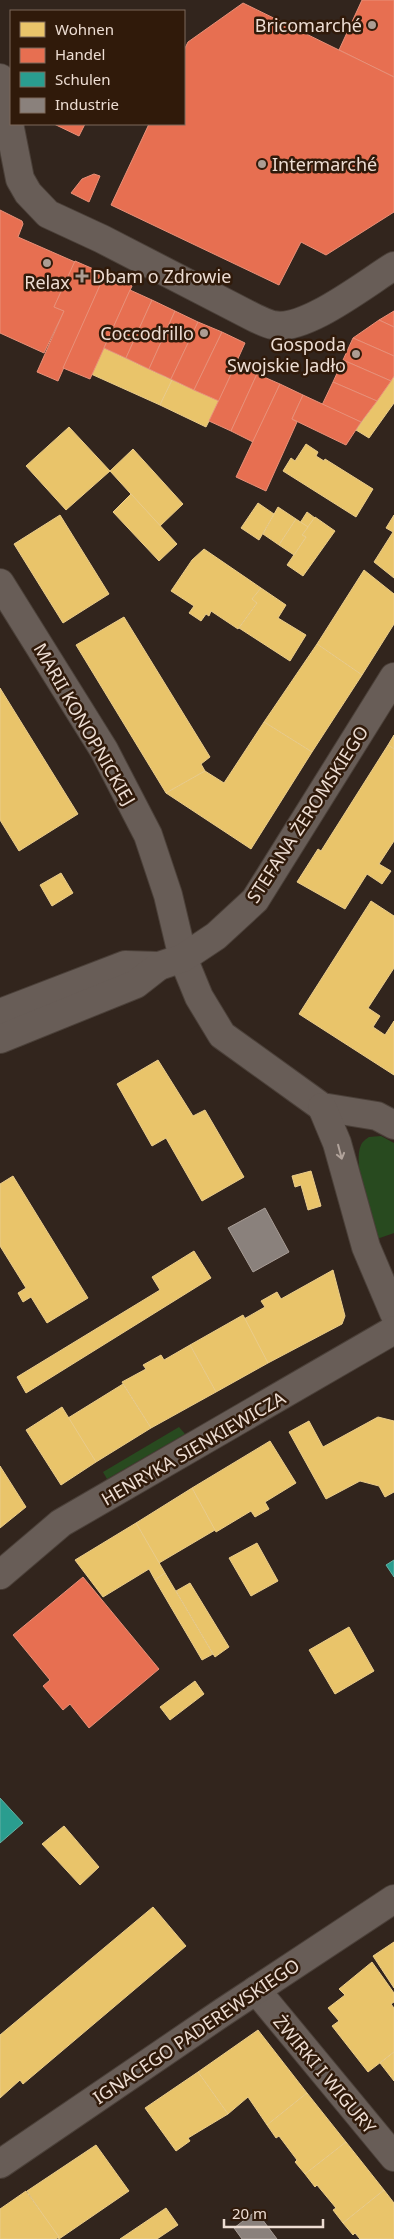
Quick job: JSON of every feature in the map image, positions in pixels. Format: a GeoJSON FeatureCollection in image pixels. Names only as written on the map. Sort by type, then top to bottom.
{"type":"FeatureCollection","features":[{"type":"Feature","properties":{"kind":"street"},"geometry":{"type":"LineString","coordinates":[[0,78],[20,179],[28,193],[48,214],[102,239],[255,318],[274,326],[292,325],[312,318],[394,266]]}},
{"type":"Feature","properties":{"kind":"street","name":"MARII KONOPNICKIEJ"},"geometry":{"type":"LineString","coordinates":[[0,583],[104,750],[148,835],[168,895],[171,962],[199,997],[222,1035],[322,1107],[377,1116],[394,1125]]}},
{"type":"Feature","properties":{"kind":"street","name":"STEFANA ŻEROMSKIEGO"},"geometry":{"type":"LineString","coordinates":[[0,1039],[136,984],[216,936],[255,900],[394,677]]}},
{"type":"Feature","properties":{"kind":"street"},"geometry":{"type":"LineString","coordinates":[[0,1013],[125,965],[171,962]]}},
{"type":"Feature","properties":{"kind":"street"},"geometry":{"type":"LineString","coordinates":[[322,1107],[338,1143],[366,1247],[394,1313]]}},
{"type":"Feature","properties":{"kind":"street","name":"HENRYKA SIENKIEWICZA"},"geometry":{"type":"LineString","coordinates":[[0,1575],[61,1523],[394,1330]]}},
{"type":"Feature","properties":{"kind":"street","name":"IGNACEGO PADEREWSKIEGO"},"geometry":{"type":"LineString","coordinates":[[0,2164],[256,1990],[394,1899]]}},
{"type":"Feature","properties":{"kind":"street","name":"ŻWIRKI I WIGURY"},"geometry":{"type":"LineString","coordinates":[[256,1990],[394,2157]]}},
{"type":"Feature","properties":{"kind":"green space"},"geometry":{"type":"Polygon","coordinates":[[[381,1136],[394,1143],[394,1233],[377,1239],[363,1192],[359,1153],[365,1140],[369,1137],[381,1136]]]}},
{"type":"Feature","properties":{"kind":"green space"},"geometry":{"type":"Polygon","coordinates":[[[179,1427],[185,1434],[107,1479],[103,1472],[179,1427]]]}},
{"type":"Feature","properties":{"kind":"building: Wohnen"},"geometry":{"type":"Polygon","coordinates":[[[104,348],[172,380],[160,405],[91,374],[104,348]]]}},
{"type":"Feature","properties":{"kind":"building: Wohnen"},"geometry":{"type":"Polygon","coordinates":[[[394,376],[394,403],[369,438],[356,430],[394,376]]]}},
{"type":"Feature","properties":{"kind":"building: Wohnen"},"geometry":{"type":"Polygon","coordinates":[[[172,380],[219,401],[206,427],[160,405],[172,380]]]}},
{"type":"Feature","properties":{"kind":"building: Wohnen"},"geometry":{"type":"Polygon","coordinates":[[[69,427],[110,471],[66,510],[26,466],[69,427]]]}},
{"type":"Feature","properties":{"kind":"building: Wohnen"},"geometry":{"type":"Polygon","coordinates":[[[306,444],[318,452],[316,456],[324,461],[325,459],[373,489],[356,517],[283,471],[291,458],[295,461],[306,444]]]}},
{"type":"Feature","properties":{"kind":"building: Wohnen"},"geometry":{"type":"Polygon","coordinates":[[[133,449],[183,504],[160,526],[110,471],[133,449]]]}},
{"type":"Feature","properties":{"kind":"building: Wohnen"},"geometry":{"type":"Polygon","coordinates":[[[131,494],[177,544],[159,561],[113,512],[131,494]]]}},
{"type":"Feature","properties":{"kind":"building: Wohnen"},"geometry":{"type":"Polygon","coordinates":[[[258,503],[274,514],[259,540],[241,528],[258,503]]]}},
{"type":"Feature","properties":{"kind":"building: Wohnen"},"geometry":{"type":"Polygon","coordinates":[[[278,507],[296,519],[279,545],[263,534],[278,507]]]}},
{"type":"Feature","properties":{"kind":"building: Wohnen"},"geometry":{"type":"Polygon","coordinates":[[[307,512],[315,518],[308,527],[300,523],[307,512]]]}},
{"type":"Feature","properties":{"kind":"building: Wohnen"},"geometry":{"type":"Polygon","coordinates":[[[60,515],[109,594],[63,623],[14,544],[60,515]]]}},
{"type":"Feature","properties":{"kind":"building: Wohnen"},"geometry":{"type":"Polygon","coordinates":[[[394,515],[394,578],[374,562],[393,532],[386,528],[394,515]]]}},
{"type":"Feature","properties":{"kind":"building: Wohnen"},"geometry":{"type":"Polygon","coordinates":[[[315,517],[335,531],[303,576],[287,565],[306,537],[302,535],[315,517]]]}},
{"type":"Feature","properties":{"kind":"building: Wohnen"},"geometry":{"type":"Polygon","coordinates":[[[296,519],[308,527],[302,535],[306,537],[294,555],[279,545],[296,519]]]}},
{"type":"Feature","properties":{"kind":"building: Wohnen"},"geometry":{"type":"Polygon","coordinates":[[[204,549],[261,588],[252,599],[257,603],[238,629],[211,611],[209,616],[206,614],[201,621],[189,613],[194,606],[171,591],[192,560],[204,549]]]}},
{"type":"Feature","properties":{"kind":"building: Wohnen"},"geometry":{"type":"Polygon","coordinates":[[[364,570],[394,594],[394,624],[362,675],[317,644],[364,570]]]}},
{"type":"Feature","properties":{"kind":"building: Wohnen"},"geometry":{"type":"Polygon","coordinates":[[[261,588],[286,605],[278,618],[306,635],[290,661],[239,628],[257,603],[252,599],[261,588]]]}},
{"type":"Feature","properties":{"kind":"building: Wohnen"},"geometry":{"type":"Polygon","coordinates":[[[124,617],[210,757],[201,764],[205,771],[166,793],[76,645],[124,617]]]}},
{"type":"Feature","properties":{"kind":"building: Wohnen"},"geometry":{"type":"Polygon","coordinates":[[[317,644],[362,675],[312,752],[264,722],[317,644]]]}},
{"type":"Feature","properties":{"kind":"building: Wohnen"},"geometry":{"type":"Polygon","coordinates":[[[0,688],[78,814],[19,851],[0,820],[0,688]]]}},
{"type":"Feature","properties":{"kind":"building: Wohnen"},"geometry":{"type":"Polygon","coordinates":[[[264,722],[312,752],[251,849],[166,793],[205,771],[224,783],[264,722]]]}},
{"type":"Feature","properties":{"kind":"building: Wohnen"},"geometry":{"type":"Polygon","coordinates":[[[394,735],[394,749],[388,745],[394,735]]]}},
{"type":"Feature","properties":{"kind":"building: Wohnen"},"geometry":{"type":"Polygon","coordinates":[[[388,745],[394,749],[394,841],[379,864],[391,871],[382,884],[367,874],[345,909],[297,882],[318,849],[321,851],[388,745]]]}},
{"type":"Feature","properties":{"kind":"building: Wohnen"},"geometry":{"type":"Polygon","coordinates":[[[61,873],[73,893],[52,906],[40,885],[61,873]]]}},
{"type":"Feature","properties":{"kind":"building: Wohnen"},"geometry":{"type":"Polygon","coordinates":[[[371,901],[394,916],[394,968],[368,1008],[380,1016],[373,1027],[385,1035],[394,1021],[394,1075],[299,1014],[371,901]]]}},
{"type":"Feature","properties":{"kind":"building: Wohnen"},"geometry":{"type":"Polygon","coordinates":[[[158,1060],[193,1116],[205,1110],[244,1177],[202,1201],[166,1138],[152,1146],[117,1084],[158,1060]]]}},
{"type":"Feature","properties":{"kind":"building: Wohnen"},"geometry":{"type":"Polygon","coordinates":[[[311,1171],[321,1206],[308,1210],[301,1185],[295,1187],[292,1176],[311,1171]]]}},
{"type":"Feature","properties":{"kind":"building: Wohnen"},"geometry":{"type":"Polygon","coordinates":[[[13,1176],[88,1298],[47,1323],[31,1297],[23,1302],[18,1293],[26,1288],[0,1246],[0,1184],[13,1176]]]}},
{"type":"Feature","properties":{"kind":"building: Wohnen"},"geometry":{"type":"Polygon","coordinates":[[[194,1251],[211,1278],[26,1393],[17,1377],[160,1290],[152,1277],[194,1251]]]}},
{"type":"Feature","properties":{"kind":"building: Wohnen"},"geometry":{"type":"Polygon","coordinates":[[[333,1270],[345,1316],[342,1324],[268,1363],[244,1319],[265,1307],[261,1301],[277,1292],[281,1299],[333,1270]]]}},
{"type":"Feature","properties":{"kind":"building: Wohnen"},"geometry":{"type":"Polygon","coordinates":[[[243,1315],[268,1363],[216,1392],[190,1345],[243,1315]]]}},
{"type":"Feature","properties":{"kind":"building: Wohnen"},"geometry":{"type":"Polygon","coordinates":[[[190,1345],[216,1392],[151,1428],[122,1382],[146,1369],[143,1365],[161,1355],[164,1360],[190,1345]]]}},
{"type":"Feature","properties":{"kind":"building: Wohnen"},"geometry":{"type":"Polygon","coordinates":[[[123,1384],[151,1428],[96,1462],[68,1418],[123,1384]]]}},
{"type":"Feature","properties":{"kind":"building: Wohnen"},"geometry":{"type":"Polygon","coordinates":[[[62,1407],[96,1462],[61,1485],[26,1430],[62,1407]]]}},
{"type":"Feature","properties":{"kind":"building: Wohnen"},"geometry":{"type":"Polygon","coordinates":[[[378,1417],[394,1421],[394,1492],[385,1497],[379,1486],[360,1481],[326,1499],[289,1432],[309,1421],[323,1447],[378,1417]]]}},
{"type":"Feature","properties":{"kind":"building: Wohnen"},"geometry":{"type":"Polygon","coordinates":[[[270,1441],[296,1483],[265,1502],[269,1509],[255,1517],[251,1511],[216,1532],[192,1488],[270,1441]]]}},
{"type":"Feature","properties":{"kind":"building: Wohnen"},"geometry":{"type":"Polygon","coordinates":[[[0,1466],[26,1507],[0,1528],[0,1466]]]}},
{"type":"Feature","properties":{"kind":"building: Wohnen"},"geometry":{"type":"Polygon","coordinates":[[[192,1488],[215,1530],[159,1563],[136,1523],[192,1488]]]}},
{"type":"Feature","properties":{"kind":"building: Wohnen"},"geometry":{"type":"Polygon","coordinates":[[[136,1523],[165,1573],[155,1580],[149,1569],[103,1597],[75,1560],[136,1523]]]}},
{"type":"Feature","properties":{"kind":"building: Wohnen"},"geometry":{"type":"Polygon","coordinates":[[[257,1543],[278,1581],[251,1596],[229,1558],[257,1543]]]}},
{"type":"Feature","properties":{"kind":"building: Wohnen"},"geometry":{"type":"Polygon","coordinates":[[[165,1573],[213,1654],[202,1660],[155,1580],[165,1573]]]}},
{"type":"Feature","properties":{"kind":"building: Wohnen"},"geometry":{"type":"Polygon","coordinates":[[[190,1583],[229,1647],[215,1657],[176,1591],[190,1583]]]}},
{"type":"Feature","properties":{"kind":"building: Wohnen"},"geometry":{"type":"Polygon","coordinates":[[[349,1627],[374,1671],[335,1694],[309,1650],[349,1627]]]}},
{"type":"Feature","properties":{"kind":"building: Wohnen"},"geometry":{"type":"Polygon","coordinates":[[[195,1681],[204,1694],[170,1720],[160,1707],[195,1681]]]}},
{"type":"Feature","properties":{"kind":"building: Wohnen"},"geometry":{"type":"Polygon","coordinates":[[[64,1826],[99,1867],[80,1885],[42,1844],[64,1826]]]}},
{"type":"Feature","properties":{"kind":"building: Wohnen"},"geometry":{"type":"Polygon","coordinates":[[[153,1907],[186,1946],[23,2084],[20,2080],[0,2098],[0,2035],[153,1907]]]}},
{"type":"Feature","properties":{"kind":"building: Wohnen"},"geometry":{"type":"Polygon","coordinates":[[[394,1942],[394,1988],[373,1956],[394,1942]]]}},
{"type":"Feature","properties":{"kind":"building: Wohnen"},"geometry":{"type":"Polygon","coordinates":[[[372,1962],[394,1993],[394,2002],[391,2004],[394,2008],[394,2052],[368,2072],[332,2026],[339,2021],[328,2008],[345,1995],[339,1989],[372,1962]]]}},
{"type":"Feature","properties":{"kind":"building: Wohnen"},"geometry":{"type":"Polygon","coordinates":[[[258,2030],[307,2093],[267,2125],[248,2097],[228,2114],[198,2072],[258,2030]]]}},
{"type":"Feature","properties":{"kind":"building: Wohnen"},"geometry":{"type":"Polygon","coordinates":[[[394,2052],[394,2081],[380,2063],[394,2052]]]}},
{"type":"Feature","properties":{"kind":"building: Wohnen"},"geometry":{"type":"Polygon","coordinates":[[[198,2072],[228,2114],[188,2138],[190,2141],[176,2151],[145,2108],[198,2072]]]}},
{"type":"Feature","properties":{"kind":"building: Wohnen"},"geometry":{"type":"Polygon","coordinates":[[[307,2093],[346,2142],[305,2174],[279,2136],[276,2138],[267,2125],[307,2093]]]}},
{"type":"Feature","properties":{"kind":"building: Wohnen"},"geometry":{"type":"Polygon","coordinates":[[[346,2142],[384,2190],[343,2223],[333,2210],[336,2208],[305,2174],[346,2142]]]}},
{"type":"Feature","properties":{"kind":"building: Wohnen"},"geometry":{"type":"Polygon","coordinates":[[[96,2145],[129,2191],[59,2239],[27,2191],[96,2145]]]}},
{"type":"Feature","properties":{"kind":"building: Wohnen"},"geometry":{"type":"Polygon","coordinates":[[[384,2190],[394,2203],[394,2239],[360,2239],[355,2233],[353,2235],[343,2223],[384,2190]]]}},
{"type":"Feature","properties":{"kind":"building: Wohnen"},"geometry":{"type":"Polygon","coordinates":[[[26,2191],[59,2237],[56,2239],[0,2239],[0,2209],[26,2191]]]}},
{"type":"Feature","properties":{"kind":"building: Wohnen"},"geometry":{"type":"Polygon","coordinates":[[[166,2208],[178,2225],[157,2239],[120,2239],[166,2208]]]}},
{"type":"Feature","properties":{"kind":"building: Handel","name":"Bricomarché"},"geometry":{"type":"Polygon","coordinates":[[[362,0],[394,0],[394,77],[339,50],[362,0]]]}},
{"type":"Feature","properties":{"kind":"building: Handel","name":"Intermarché"},"geometry":{"type":"Polygon","coordinates":[[[243,3],[394,77],[394,212],[326,255],[301,242],[279,285],[111,205],[149,125],[185,125],[185,48],[188,42],[243,3]]]}},
{"type":"Feature","properties":{"kind":"building: Handel"},"geometry":{"type":"Polygon","coordinates":[[[56,125],[84,125],[79,136],[56,125]]]}},
{"type":"Feature","properties":{"kind":"building: Handel"},"geometry":{"type":"Polygon","coordinates":[[[94,174],[100,176],[89,202],[71,193],[82,179],[94,174]]]}},
{"type":"Feature","properties":{"kind":"building: Handel"},"geometry":{"type":"Polygon","coordinates":[[[0,210],[22,221],[23,224],[18,237],[75,262],[54,307],[64,311],[44,353],[0,333],[0,210]]]}},
{"type":"Feature","properties":{"kind":"building: Handel"},"geometry":{"type":"Polygon","coordinates":[[[75,261],[105,274],[58,381],[37,372],[64,311],[54,307],[75,261]]]}},
{"type":"Feature","properties":{"kind":"building: Handel"},"geometry":{"type":"Polygon","coordinates":[[[105,274],[132,286],[90,379],[63,368],[105,274]]]}},
{"type":"Feature","properties":{"kind":"building: Handel"},"geometry":{"type":"Polygon","coordinates":[[[130,290],[152,300],[126,358],[104,348],[130,290]]]}},
{"type":"Feature","properties":{"kind":"building: Handel"},"geometry":{"type":"Polygon","coordinates":[[[152,300],[175,311],[149,369],[126,358],[152,300]]]}},
{"type":"Feature","properties":{"kind":"building: Handel"},"geometry":{"type":"Polygon","coordinates":[[[175,311],[198,322],[171,379],[149,369],[175,311]]]}},
{"type":"Feature","properties":{"kind":"building: Handel"},"geometry":{"type":"Polygon","coordinates":[[[394,311],[394,327],[379,320],[394,311]]]}},
{"type":"Feature","properties":{"kind":"building: Handel"},"geometry":{"type":"Polygon","coordinates":[[[379,320],[394,327],[394,356],[353,338],[379,320]]]}},
{"type":"Feature","properties":{"kind":"building: Handel"},"geometry":{"type":"Polygon","coordinates":[[[198,322],[222,332],[194,390],[171,379],[198,322]]]}},
{"type":"Feature","properties":{"kind":"building: Handel"},"geometry":{"type":"Polygon","coordinates":[[[222,332],[245,343],[219,401],[194,390],[222,332]]]}},
{"type":"Feature","properties":{"kind":"building: Handel"},"geometry":{"type":"Polygon","coordinates":[[[353,338],[394,356],[394,376],[391,381],[343,360],[353,338]]]}},
{"type":"Feature","properties":{"kind":"building: Handel"},"geometry":{"type":"Polygon","coordinates":[[[343,360],[391,381],[377,401],[333,382],[343,360]]]}},
{"type":"Feature","properties":{"kind":"building: Handel"},"geometry":{"type":"Polygon","coordinates":[[[236,364],[257,374],[231,431],[209,421],[236,364]]]}},
{"type":"Feature","properties":{"kind":"building: Handel"},"geometry":{"type":"Polygon","coordinates":[[[257,374],[280,384],[253,442],[231,431],[257,374]]]}},
{"type":"Feature","properties":{"kind":"building: Handel"},"geometry":{"type":"Polygon","coordinates":[[[333,382],[377,401],[361,422],[322,405],[333,382]]]}},
{"type":"Feature","properties":{"kind":"building: Handel"},"geometry":{"type":"Polygon","coordinates":[[[280,384],[303,395],[292,419],[297,422],[266,491],[236,477],[280,384]]]}},
{"type":"Feature","properties":{"kind":"building: Handel"},"geometry":{"type":"Polygon","coordinates":[[[303,395],[361,422],[346,445],[292,419],[303,395]]]}},
{"type":"Feature","properties":{"kind":"building: Handel"},"geometry":{"type":"Polygon","coordinates":[[[83,1577],[159,1669],[89,1728],[70,1704],[63,1710],[43,1686],[50,1680],[13,1635],[83,1577]]]}},
{"type":"Feature","properties":{"kind":"building: Schulen"},"geometry":{"type":"Polygon","coordinates":[[[394,1560],[394,1577],[386,1565],[394,1560]]]}},
{"type":"Feature","properties":{"kind":"building: Schulen"},"geometry":{"type":"Polygon","coordinates":[[[0,1798],[23,1823],[0,1843],[0,1798]]]}},
{"type":"Feature","properties":{"kind":"building: Industrie"},"geometry":{"type":"Polygon","coordinates":[[[265,1208],[289,1252],[253,1272],[228,1228],[265,1208]]]}},
{"type":"Feature","properties":{"kind":"building: Industrie"},"geometry":{"type":"Polygon","coordinates":[[[256,2211],[277,2239],[242,2239],[234,2228],[256,2211]]]}},
{"type":"Feature","properties":{"kind":"place","name":"Bricomarché"},"geometry":{"type":"Point","coordinates":[372,25]}},
{"type":"Feature","properties":{"kind":"place","name":"Intermarché"},"geometry":{"type":"Point","coordinates":[262,164]}},
{"type":"Feature","properties":{"kind":"place","name":"Relax"},"geometry":{"type":"Point","coordinates":[47,263]}},
{"type":"Feature","properties":{"kind":"place","name":"Dbam o Zdrowie"},"geometry":{"type":"Point","coordinates":[82,276]}},
{"type":"Feature","properties":{"kind":"place","name":"Coccodrillo"},"geometry":{"type":"Point","coordinates":[204,333]}},
{"type":"Feature","properties":{"kind":"place","name":"Gospoda Swojskie Jadło"},"geometry":{"type":"Point","coordinates":[356,354]}}]}
